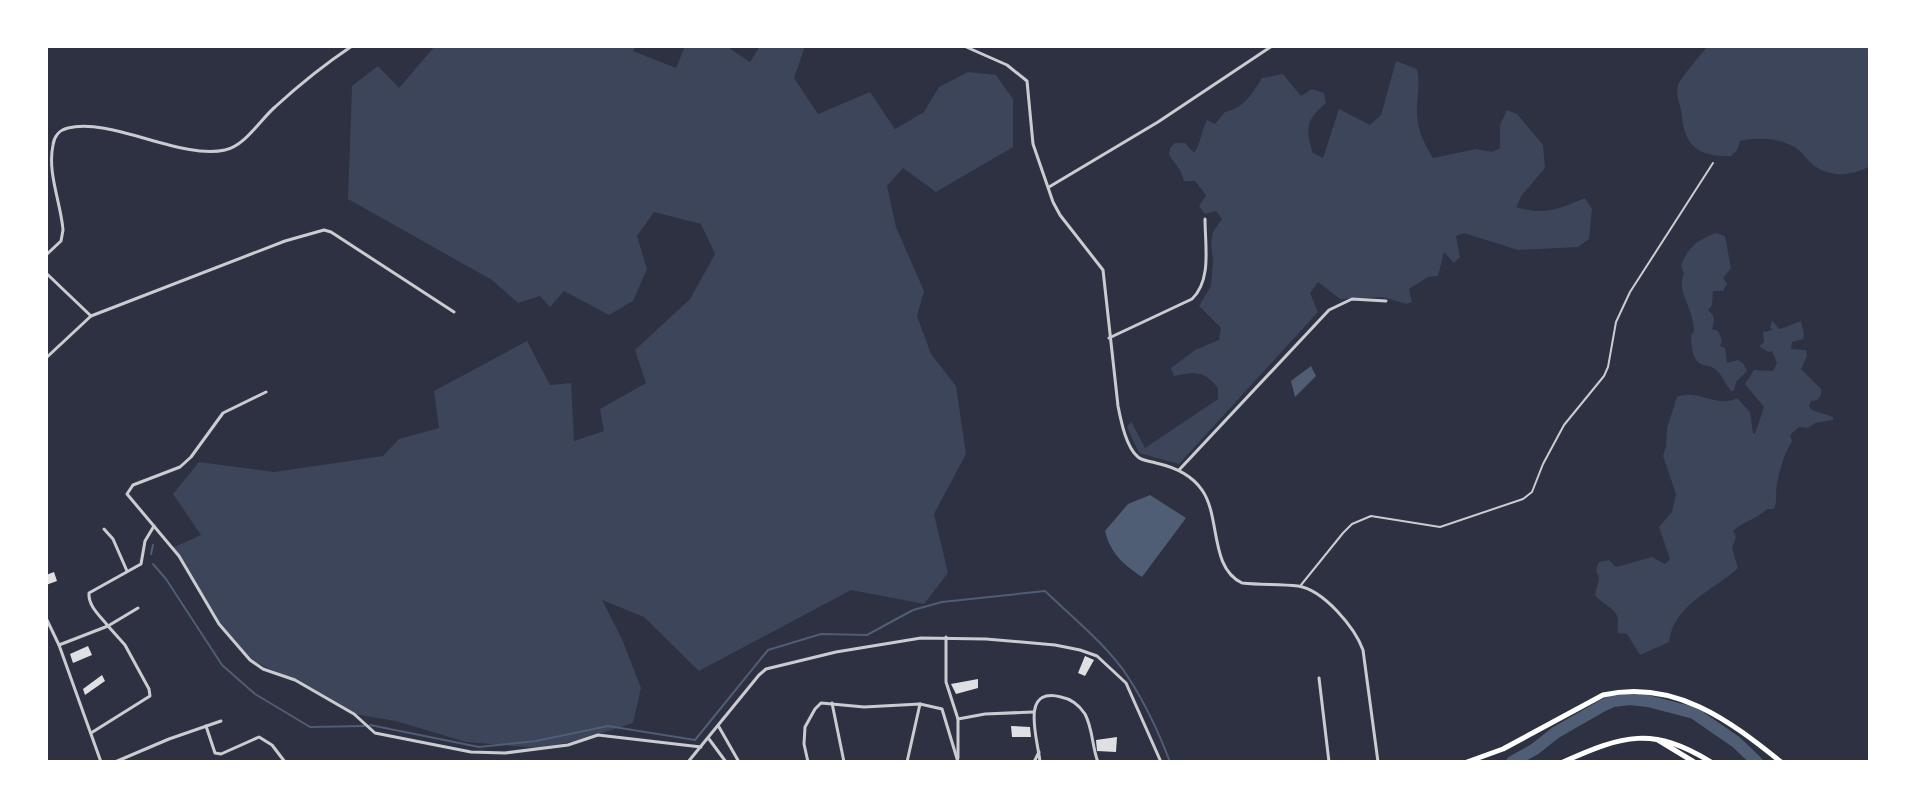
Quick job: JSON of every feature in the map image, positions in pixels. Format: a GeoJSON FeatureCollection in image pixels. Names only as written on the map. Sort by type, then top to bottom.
{"type":"FeatureCollection","features":[{"type":"Feature","properties":{"kind":"main road"},"geometry":{"type":"LineString","coordinates":[[1467,762],[1503,749],[1603,695],[1643,691],[1707,708],[1781,762]]}},
{"type":"Feature","properties":{"kind":"main road"},"geometry":{"type":"LineString","coordinates":[[1563,762],[1603,745],[1628,739],[1654,738],[1687,748],[1711,762]]}},
{"type":"Feature","properties":{"kind":"main road"},"geometry":{"type":"LineString","coordinates":[[1654,738],[1694,762]]}},
{"type":"Feature","properties":{"kind":"street"},"geometry":{"type":"LineString","coordinates":[[46,255],[61,241],[63,230],[52,164],[52,146],[58,132],[89,127],[195,150],[226,150],[237,144],[273,108],[352,46]]}},
{"type":"Feature","properties":{"kind":"street"},"geometry":{"type":"LineString","coordinates":[[964,46],[1007,65],[1027,81],[1030,132],[1060,215],[1103,270],[1121,421],[1132,449],[1145,461],[1179,470],[1201,488],[1213,514],[1224,566],[1233,578],[1252,584],[1309,589],[1345,618],[1358,636],[1363,650],[1378,762]]}},
{"type":"Feature","properties":{"kind":"street"},"geometry":{"type":"LineString","coordinates":[[1049,187],[1158,122],[1272,46]]}},
{"type":"Feature","properties":{"kind":"street"},"geometry":{"type":"LineString","coordinates":[[1109,338],[1192,299],[1199,291],[1205,273],[1205,219]]}},
{"type":"Feature","properties":{"kind":"street"},"geometry":{"type":"LineString","coordinates":[[46,358],[91,316],[285,241],[324,230],[454,312]]}},
{"type":"Feature","properties":{"kind":"street"},"geometry":{"type":"LineString","coordinates":[[46,273],[91,316]]}},
{"type":"Feature","properties":{"kind":"street"},"geometry":{"type":"LineString","coordinates":[[1179,470],[1329,310],[1352,299],[1386,301]]}},
{"type":"Feature","properties":{"kind":"street"},"geometry":{"type":"LineString","coordinates":[[266,392],[223,413],[180,467],[133,485],[127,494],[179,556],[219,624],[250,660],[263,669],[295,680],[354,714],[375,733],[471,752],[505,753],[568,745],[598,735],[701,747]]}},
{"type":"Feature","properties":{"kind":"street"},"geometry":{"type":"LineString","coordinates":[[91,733],[150,696],[125,645],[92,607],[89,593],[141,564],[145,541],[154,525]]}},
{"type":"Feature","properties":{"kind":"street"},"geometry":{"type":"LineString","coordinates":[[104,529],[113,539],[127,571]]}},
{"type":"Feature","properties":{"kind":"street"},"geometry":{"type":"LineString","coordinates":[[59,645],[108,626],[138,608]]}},
{"type":"Feature","properties":{"kind":"street"},"geometry":{"type":"LineString","coordinates":[[46,618],[59,645],[101,762]]}},
{"type":"Feature","properties":{"kind":"street"},"geometry":{"type":"LineString","coordinates":[[688,762],[766,669],[836,652],[946,637],[1055,645],[1097,656],[1126,683],[1161,762]]}},
{"type":"Feature","properties":{"kind":"street"},"geometry":{"type":"LineString","coordinates":[[946,637],[946,682],[958,719],[958,762]]}},
{"type":"Feature","properties":{"kind":"street"},"geometry":{"type":"LineString","coordinates":[[1319,678],[1329,762]]}},
{"type":"Feature","properties":{"kind":"street"},"geometry":{"type":"LineString","coordinates":[[1040,762],[1033,712],[1042,697],[1052,695],[1074,702],[1089,723],[1098,762]]}},
{"type":"Feature","properties":{"kind":"street"},"geometry":{"type":"LineString","coordinates":[[808,762],[804,744],[805,727],[821,703],[832,703],[864,707],[920,704],[942,709],[958,762]]}},
{"type":"Feature","properties":{"kind":"street"},"geometry":{"type":"LineString","coordinates":[[832,703],[844,762]]}},
{"type":"Feature","properties":{"kind":"street"},"geometry":{"type":"LineString","coordinates":[[907,762],[920,704]]}},
{"type":"Feature","properties":{"kind":"street"},"geometry":{"type":"LineString","coordinates":[[958,719],[985,714],[1033,712]]}},
{"type":"Feature","properties":{"kind":"street"},"geometry":{"type":"LineString","coordinates":[[115,762],[221,721]]}},
{"type":"Feature","properties":{"kind":"street"},"geometry":{"type":"LineString","coordinates":[[206,726],[215,753],[221,754],[259,737],[272,745],[285,762]]}},
{"type":"Feature","properties":{"kind":"street"},"geometry":{"type":"LineString","coordinates":[[718,726],[739,762]]}},
{"type":"Feature","properties":{"kind":"street"},"geometry":{"type":"LineString","coordinates":[[709,738],[726,762]]}},
{"type":"Feature","properties":{"kind":"street"},"geometry":{"type":"LineString","coordinates":[[1034,762],[1039,752]]}},
{"type":"Feature","properties":{"kind":"lane"},"geometry":{"type":"LineString","coordinates":[[1300,586],[1352,524],[1371,516],[1440,527],[1523,499],[1532,492],[1564,425],[1608,367],[1616,322],[1630,292],[1713,163]]}},
{"type":"Feature","properties":{"kind":"shaded area"},"geometry":{"type":"Polygon","coordinates":[[[435,46],[636,46],[633,51],[676,68],[685,46],[726,46],[750,62],[760,46],[805,46],[794,78],[818,114],[870,92],[895,129],[924,112],[939,87],[968,72],[996,75],[1013,99],[1013,147],[936,192],[903,168],[887,186],[896,227],[924,291],[917,316],[931,354],[956,386],[966,454],[934,514],[948,573],[924,604],[851,590],[699,671],[644,617],[602,600],[622,639],[641,688],[633,723],[584,739],[540,748],[466,742],[396,721],[354,714],[295,680],[250,660],[219,624],[172,548],[201,535],[173,494],[199,462],[274,472],[383,456],[399,439],[439,428],[434,391],[527,341],[550,385],[571,383],[574,441],[604,431],[600,409],[646,383],[635,350],[690,299],[715,254],[701,224],[654,212],[637,236],[647,269],[633,301],[609,315],[564,291],[550,307],[540,296],[518,303],[492,280],[348,199],[352,86],[378,66],[399,88],[435,46]]]}},
{"type":"Feature","properties":{"kind":"shaded area"},"geometry":{"type":"Polygon","coordinates":[[[1708,46],[1870,46],[1870,166],[1847,174],[1823,171],[1796,148],[1769,139],[1740,141],[1731,156],[1711,155],[1696,148],[1683,126],[1677,89],[1708,46]]]}},
{"type":"Feature","properties":{"kind":"shaded area"},"geometry":{"type":"Polygon","coordinates":[[[1396,61],[1417,69],[1418,121],[1422,138],[1433,158],[1476,149],[1492,152],[1500,148],[1500,125],[1507,110],[1517,114],[1543,145],[1545,168],[1516,207],[1551,210],[1585,198],[1592,209],[1589,239],[1578,247],[1518,250],[1464,233],[1456,236],[1460,257],[1454,263],[1444,252],[1438,276],[1428,277],[1409,289],[1412,302],[1407,304],[1382,297],[1340,299],[1318,282],[1310,293],[1318,312],[1179,464],[1139,453],[1127,427],[1131,421],[1145,448],[1218,399],[1218,388],[1208,378],[1194,373],[1174,376],[1171,368],[1195,350],[1219,340],[1221,328],[1199,306],[1211,286],[1211,244],[1213,232],[1222,219],[1216,211],[1205,214],[1199,206],[1206,195],[1195,181],[1184,181],[1169,155],[1170,148],[1175,143],[1185,143],[1194,153],[1207,120],[1215,124],[1225,112],[1247,100],[1262,78],[1283,74],[1301,96],[1312,89],[1324,93],[1326,103],[1314,114],[1308,131],[1313,153],[1323,158],[1339,109],[1370,125],[1381,115],[1396,61]]]}},
{"type":"Feature","properties":{"kind":"shaded area"},"geometry":{"type":"Polygon","coordinates":[[[1716,233],[1725,236],[1731,268],[1723,278],[1727,284],[1723,291],[1713,291],[1712,305],[1708,310],[1714,318],[1712,329],[1718,331],[1722,341],[1720,346],[1725,348],[1727,363],[1738,360],[1747,371],[1736,382],[1734,391],[1716,369],[1698,362],[1694,357],[1693,323],[1682,288],[1684,273],[1681,266],[1686,254],[1698,242],[1716,233]]]}},
{"type":"Feature","properties":{"kind":"shaded area"},"geometry":{"type":"Polygon","coordinates":[[[1772,321],[1780,329],[1801,321],[1803,339],[1792,342],[1791,349],[1806,350],[1807,356],[1801,369],[1821,389],[1821,395],[1809,406],[1833,417],[1833,420],[1815,423],[1808,428],[1799,427],[1790,435],[1792,441],[1779,472],[1774,509],[1767,509],[1733,531],[1736,537],[1732,548],[1738,568],[1686,608],[1672,629],[1669,642],[1640,655],[1627,634],[1618,633],[1618,619],[1614,611],[1595,595],[1599,562],[1609,560],[1616,567],[1652,557],[1665,564],[1670,559],[1659,527],[1672,512],[1676,494],[1663,456],[1667,428],[1677,397],[1693,395],[1723,401],[1737,398],[1750,412],[1755,434],[1764,407],[1745,384],[1754,370],[1773,371],[1777,363],[1772,351],[1759,346],[1764,342],[1763,332],[1772,330],[1772,321]]]}},
{"type":"Feature","properties":{"kind":"shaded area"},"geometry":{"type":"Polygon","coordinates":[[[1311,366],[1316,376],[1295,397],[1291,381],[1311,366]]]}},
{"type":"Feature","properties":{"kind":"shaded area"},"geometry":{"type":"Polygon","coordinates":[[[1150,495],[1186,518],[1142,577],[1119,558],[1110,546],[1105,531],[1128,504],[1150,495]]]}},
{"type":"Feature","properties":{"kind":"building"},"geometry":{"type":"Polygon","coordinates":[[[54,572],[57,581],[46,585],[46,575],[54,572]]]}},
{"type":"Feature","properties":{"kind":"building"},"geometry":{"type":"Polygon","coordinates":[[[88,646],[92,655],[73,663],[70,654],[88,646]]]}},
{"type":"Feature","properties":{"kind":"building"},"geometry":{"type":"Polygon","coordinates":[[[1085,656],[1094,660],[1085,676],[1078,673],[1085,656]]]}},
{"type":"Feature","properties":{"kind":"building"},"geometry":{"type":"Polygon","coordinates":[[[102,675],[105,681],[85,695],[83,689],[102,675]]]}},
{"type":"Feature","properties":{"kind":"building"},"geometry":{"type":"Polygon","coordinates":[[[978,679],[978,688],[956,694],[951,684],[978,679]]]}},
{"type":"Feature","properties":{"kind":"building"},"geometry":{"type":"Polygon","coordinates":[[[1011,726],[1030,727],[1031,737],[1012,737],[1011,726]]]}},
{"type":"Feature","properties":{"kind":"building"},"geometry":{"type":"Polygon","coordinates":[[[1117,737],[1116,752],[1097,751],[1096,740],[1117,737]]]}},
{"type":"Feature","properties":{"kind":"waterway"},"geometry":{"type":"LineString","coordinates":[[151,554],[153,545]]}},
{"type":"Feature","properties":{"kind":"waterway"},"geometry":{"type":"LineString","coordinates":[[153,564],[222,665],[255,694],[310,727],[364,726]]}},
{"type":"Feature","properties":{"kind":"waterway"},"geometry":{"type":"LineString","coordinates":[[370,725],[479,747],[536,741],[608,726],[695,740],[768,650],[821,634],[867,635],[913,610],[942,602],[1045,591],[1120,665],[1146,708],[1170,762]]}},
{"type":"Feature","properties":{"kind":"waterway"},"geometry":{"type":"LineString","coordinates":[[1512,762],[1602,706],[1630,699],[1694,713],[1736,742],[1757,762]]}}]}
